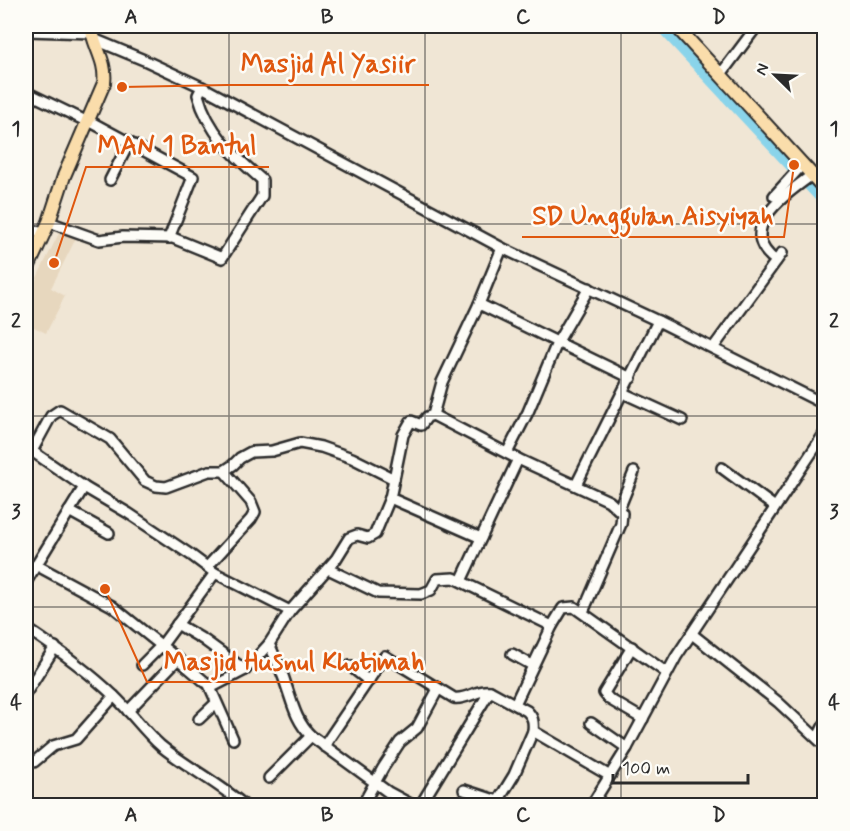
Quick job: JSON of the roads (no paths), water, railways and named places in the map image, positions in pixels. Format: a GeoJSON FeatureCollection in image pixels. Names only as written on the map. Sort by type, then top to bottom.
{"type":"FeatureCollection","features":[{"type":"Feature","properties":{"kind":"main road"},"geometry":{"type":"LineString","coordinates":[[676,26],[721,74],[800,167],[804,180],[825,188]]}},
{"type":"Feature","properties":{"kind":"main road"},"geometry":{"type":"LineString","coordinates":[[26,272],[46,228],[67,167],[102,88],[105,73],[93,33]]}},
{"type":"Feature","properties":{"kind":"street"},"geometry":{"type":"LineString","coordinates":[[721,74],[757,26]]}},
{"type":"Feature","properties":{"kind":"street"},"geometry":{"type":"LineString","coordinates":[[26,31],[93,33],[202,87],[502,248],[658,321],[825,404]]}},
{"type":"Feature","properties":{"kind":"street"},"geometry":{"type":"LineString","coordinates":[[26,228],[46,228],[99,240],[114,240],[123,237],[169,238],[185,242],[222,258],[263,192],[262,180],[228,149],[208,121],[198,95],[202,87]]}},
{"type":"Feature","properties":{"kind":"street"},"geometry":{"type":"LineString","coordinates":[[26,92],[193,177],[169,238]]}},
{"type":"Feature","properties":{"kind":"street"},"geometry":{"type":"LineString","coordinates":[[110,180],[129,143]]}},
{"type":"Feature","properties":{"kind":"street"},"geometry":{"type":"LineString","coordinates":[[774,196],[800,167]]}},
{"type":"Feature","properties":{"kind":"street"},"geometry":{"type":"LineString","coordinates":[[713,348],[779,257],[768,255],[760,244],[759,231],[781,200],[804,180]]}},
{"type":"Feature","properties":{"kind":"street"},"geometry":{"type":"LineString","coordinates":[[433,415],[438,393],[502,248]]}},
{"type":"Feature","properties":{"kind":"street"},"geometry":{"type":"LineString","coordinates":[[507,453],[528,412],[557,343],[589,288]]}},
{"type":"Feature","properties":{"kind":"street"},"geometry":{"type":"LineString","coordinates":[[479,304],[631,378]]}},
{"type":"Feature","properties":{"kind":"street"},"geometry":{"type":"LineString","coordinates":[[576,485],[658,321]]}},
{"type":"Feature","properties":{"kind":"street"},"geometry":{"type":"LineString","coordinates":[[623,393],[682,420]]}},
{"type":"Feature","properties":{"kind":"street"},"geometry":{"type":"LineString","coordinates":[[290,611],[211,569],[29,449],[51,416],[60,410],[110,439],[146,481],[156,486],[165,487],[209,471],[224,471],[251,452],[272,451],[300,443],[321,447],[352,458],[394,479]]}},
{"type":"Feature","properties":{"kind":"street"},"geometry":{"type":"LineString","coordinates":[[209,685],[216,685],[245,670],[269,644],[290,611],[336,560],[349,537],[357,534],[372,538],[390,498],[400,447],[407,425],[411,421],[421,425],[427,417],[433,415],[518,459],[603,498],[619,509],[622,516],[621,524],[582,612]]}},
{"type":"Feature","properties":{"kind":"street"},"geometry":{"type":"LineString","coordinates":[[591,806],[627,748],[667,673],[825,434]]}},
{"type":"Feature","properties":{"kind":"street"},"geometry":{"type":"LineString","coordinates":[[461,581],[518,459]]}},
{"type":"Feature","properties":{"kind":"street"},"geometry":{"type":"LineString","coordinates":[[722,468],[775,507]]}},
{"type":"Feature","properties":{"kind":"street"},"geometry":{"type":"LineString","coordinates":[[142,665],[162,645],[211,569],[255,512],[251,502],[224,471]]}},
{"type":"Feature","properties":{"kind":"street"},"geometry":{"type":"LineString","coordinates":[[619,509],[634,472]]}},
{"type":"Feature","properties":{"kind":"street"},"geometry":{"type":"LineString","coordinates":[[26,582],[84,487]]}},
{"type":"Feature","properties":{"kind":"street"},"geometry":{"type":"LineString","coordinates":[[390,498],[481,538]]}},
{"type":"Feature","properties":{"kind":"street"},"geometry":{"type":"LineString","coordinates":[[69,511],[109,533]]}},
{"type":"Feature","properties":{"kind":"street"},"geometry":{"type":"LineString","coordinates":[[36,565],[112,606],[209,685],[233,739]]}},
{"type":"Feature","properties":{"kind":"street"},"geometry":{"type":"LineString","coordinates":[[328,569],[378,593],[421,594],[431,590],[435,581],[440,578],[461,581],[552,626]]}},
{"type":"Feature","properties":{"kind":"street"},"geometry":{"type":"LineString","coordinates":[[515,704],[552,626],[563,608],[572,606],[667,673]]}},
{"type":"Feature","properties":{"kind":"street"},"geometry":{"type":"LineString","coordinates":[[177,624],[204,640],[245,670]]}},
{"type":"Feature","properties":{"kind":"street"},"geometry":{"type":"LineString","coordinates":[[26,628],[55,647],[114,696],[166,750],[232,794],[245,806]]}},
{"type":"Feature","properties":{"kind":"street"},"geometry":{"type":"LineString","coordinates":[[692,634],[778,702],[825,745]]}},
{"type":"Feature","properties":{"kind":"street"},"geometry":{"type":"LineString","coordinates":[[269,644],[286,684],[296,716],[311,736],[388,792],[414,806]]}},
{"type":"Feature","properties":{"kind":"street"},"geometry":{"type":"LineString","coordinates":[[26,693],[55,647]]}},
{"type":"Feature","properties":{"kind":"street"},"geometry":{"type":"LineString","coordinates":[[632,647],[604,693],[609,699],[643,719]]}},
{"type":"Feature","properties":{"kind":"street"},"geometry":{"type":"LineString","coordinates":[[512,654],[532,665]]}},
{"type":"Feature","properties":{"kind":"street"},"geometry":{"type":"LineString","coordinates":[[324,746],[383,658],[386,657],[458,699],[480,691],[490,691],[532,716],[533,731],[514,775],[498,803],[465,790]]}},
{"type":"Feature","properties":{"kind":"street"},"geometry":{"type":"LineString","coordinates":[[129,711],[178,658]]}},
{"type":"Feature","properties":{"kind":"street"},"geometry":{"type":"LineString","coordinates":[[350,666],[369,681]]}},
{"type":"Feature","properties":{"kind":"street"},"geometry":{"type":"LineString","coordinates":[[362,806],[400,742],[417,728],[438,689]]}},
{"type":"Feature","properties":{"kind":"street"},"geometry":{"type":"LineString","coordinates":[[420,806],[490,691]]}},
{"type":"Feature","properties":{"kind":"street"},"geometry":{"type":"LineString","coordinates":[[26,762],[34,762],[53,746],[76,739],[114,696]]}},
{"type":"Feature","properties":{"kind":"street"},"geometry":{"type":"LineString","coordinates":[[199,719],[216,703]]}},
{"type":"Feature","properties":{"kind":"street"},"geometry":{"type":"LineString","coordinates":[[591,723],[627,748]]}},
{"type":"Feature","properties":{"kind":"street"},"geometry":{"type":"LineString","coordinates":[[818,737],[825,725]]}},
{"type":"Feature","properties":{"kind":"street"},"geometry":{"type":"LineString","coordinates":[[533,731],[610,777]]}},
{"type":"Feature","properties":{"kind":"street"},"geometry":{"type":"LineString","coordinates":[[269,778],[311,736]]}},
{"type":"Feature","properties":{"kind":"waterway"},"geometry":{"type":"LineString","coordinates":[[659,26],[824,203]]}},
{"type":"Feature","properties":{"kind":"place","name":"Masjid Al Yasiir"},"geometry":{"type":"Point","coordinates":[122,87]}},
{"type":"Feature","properties":{"kind":"place","name":"SD Unggulan Aisyiyah"},"geometry":{"type":"Point","coordinates":[794,165]}},
{"type":"Feature","properties":{"kind":"place","name":"MAN 1 Bantul"},"geometry":{"type":"Point","coordinates":[54,263]}},
{"type":"Feature","properties":{"kind":"place","name":"Masjid Husnul Khotimah"},"geometry":{"type":"Point","coordinates":[105,589]}}]}
